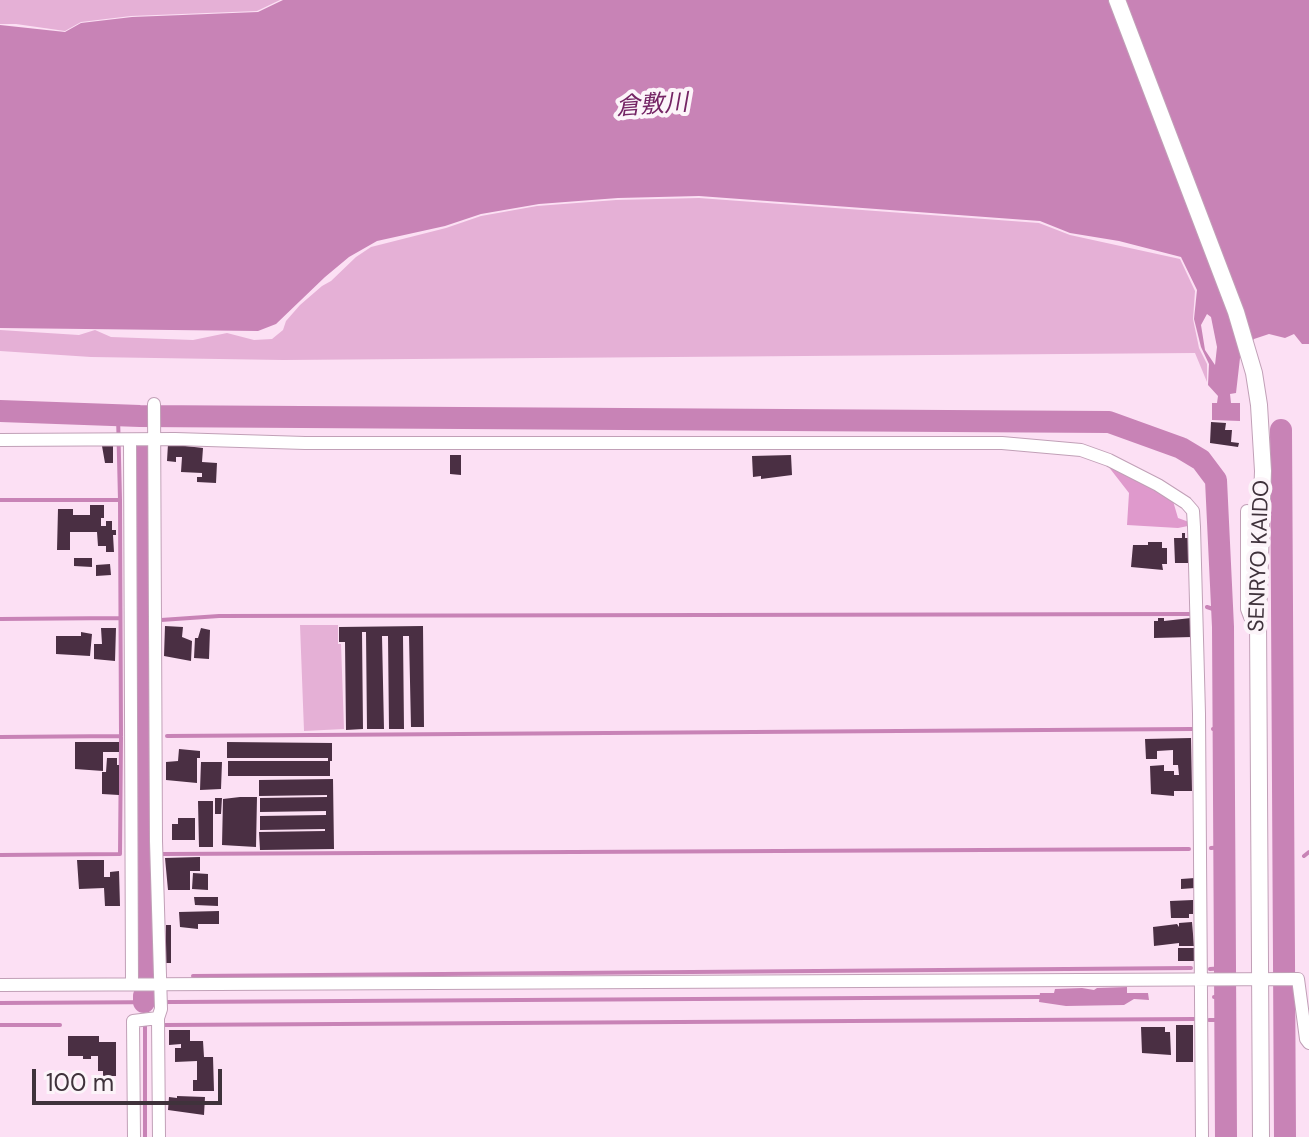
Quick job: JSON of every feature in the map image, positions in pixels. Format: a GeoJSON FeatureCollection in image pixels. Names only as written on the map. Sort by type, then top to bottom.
{"type":"FeatureCollection","features":[{"type":"Feature","properties":{"kind":"street","name":"SENRYO KAIDO"},"geometry":{"type":"LineString","coordinates":[[1117,0],[1246,342],[1259,405],[1255,507],[1266,980],[1261,1137]]}},
{"type":"Feature","properties":{"kind":"street"},"geometry":{"type":"LineString","coordinates":[[154,404],[159,1137]]}},
{"type":"Feature","properties":{"kind":"street"},"geometry":{"type":"LineString","coordinates":[[0,440],[123,440],[155,434],[305,443],[1002,443],[1070,447],[1094,454],[1176,496],[1193,511],[1198,634],[1204,980],[1202,1137]]}},
{"type":"Feature","properties":{"kind":"street"},"geometry":{"type":"LineString","coordinates":[[123,440],[132,984]]}},
{"type":"Feature","properties":{"kind":"street"},"geometry":{"type":"LineString","coordinates":[[134,1137],[133,1021],[160,1002],[1298,979],[1309,1043]]}},
{"type":"Feature","properties":{"kind":"street"},"geometry":{"type":"LineString","coordinates":[[0,985],[132,984],[160,1002]]}},
{"type":"Feature","properties":{"kind":"shaded area"},"geometry":{"type":"Polygon","coordinates":[[[0,0],[280,0],[257,11],[131,16],[81,22],[65,31],[0,24],[0,0]]]}},
{"type":"Feature","properties":{"kind":"shaded area"},"geometry":{"type":"Polygon","coordinates":[[[699,198],[1039,223],[1070,235],[1180,259],[1195,291],[1193,319],[1199,348],[1207,364],[1207,382],[1195,353],[283,360],[91,357],[0,351],[0,330],[79,335],[95,330],[111,337],[193,340],[227,333],[254,340],[272,339],[283,330],[286,321],[300,305],[371,247],[481,216],[537,206],[699,198]]]}},
{"type":"Feature","properties":{"kind":"shaded area"},"geometry":{"type":"Polygon","coordinates":[[[1108,466],[1166,494],[1173,501],[1178,518],[1189,522],[1188,526],[1127,525],[1129,493],[1108,466]]]}},
{"type":"Feature","properties":{"kind":"shaded area"},"geometry":{"type":"Polygon","coordinates":[[[300,625],[338,625],[344,729],[304,731],[300,625]]]}},
{"type":"Feature","properties":{"kind":"water","name":"倉敷川"},"geometry":{"type":"Polygon","coordinates":[[[283,0],[1309,0],[1309,344],[1302,344],[1294,334],[1285,338],[1269,334],[1254,339],[1240,358],[1236,393],[1230,394],[1231,403],[1240,403],[1240,421],[1212,420],[1212,403],[1217,403],[1218,396],[1208,385],[1209,364],[1194,319],[1197,290],[1181,257],[1119,241],[1070,233],[1040,221],[699,196],[539,204],[481,214],[445,226],[377,241],[349,257],[276,324],[258,331],[0,328],[0,25],[65,32],[81,23],[132,17],[258,12],[283,0]],[[1207,314],[1201,325],[1205,350],[1215,365],[1217,347],[1211,317],[1207,314]]]}},
{"type":"Feature","properties":{"kind":"water"},"geometry":{"type":"Polygon","coordinates":[[[1127,987],[1127,993],[1148,993],[1149,1000],[1134,999],[1124,1005],[1066,1006],[1039,1002],[1040,993],[1054,993],[1055,989],[1127,987]]]}},
{"type":"Feature","properties":{"kind":"building"},"geometry":{"type":"Polygon","coordinates":[[[1211,422],[1226,423],[1225,430],[1232,430],[1231,442],[1239,443],[1238,447],[1210,443],[1211,422]]]}},
{"type":"Feature","properties":{"kind":"building"},"geometry":{"type":"Polygon","coordinates":[[[168,444],[203,448],[202,462],[217,463],[216,483],[197,482],[197,477],[202,477],[202,473],[181,472],[182,457],[176,457],[176,462],[167,461],[168,444]]]}},
{"type":"Feature","properties":{"kind":"building"},"geometry":{"type":"Polygon","coordinates":[[[102,446],[113,446],[113,463],[105,463],[102,446]]]}},
{"type":"Feature","properties":{"kind":"building"},"geometry":{"type":"Polygon","coordinates":[[[450,455],[461,455],[461,475],[450,474],[450,455]]]}},
{"type":"Feature","properties":{"kind":"building"},"geometry":{"type":"Polygon","coordinates":[[[791,455],[792,475],[761,479],[761,476],[753,477],[752,456],[791,455]]]}},
{"type":"Feature","properties":{"kind":"building"},"geometry":{"type":"Polygon","coordinates":[[[90,505],[104,505],[101,526],[106,526],[106,521],[112,521],[112,530],[116,530],[116,535],[113,535],[114,552],[106,552],[106,546],[98,546],[97,532],[70,532],[70,550],[57,550],[58,509],[73,509],[73,515],[90,515],[90,505]]]}},
{"type":"Feature","properties":{"kind":"building"},"geometry":{"type":"Polygon","coordinates":[[[1182,533],[1188,538],[1188,563],[1175,563],[1174,538],[1182,538],[1182,533]]]}},
{"type":"Feature","properties":{"kind":"building"},"geometry":{"type":"Polygon","coordinates":[[[1148,542],[1162,542],[1162,548],[1167,548],[1167,564],[1162,564],[1163,570],[1131,567],[1133,545],[1148,545],[1148,542]]]}},
{"type":"Feature","properties":{"kind":"building"},"geometry":{"type":"Polygon","coordinates":[[[74,558],[92,558],[92,567],[74,566],[74,558]]]}},
{"type":"Feature","properties":{"kind":"building"},"geometry":{"type":"Polygon","coordinates":[[[110,564],[111,575],[96,576],[96,565],[110,564]]]}},
{"type":"Feature","properties":{"kind":"building"},"geometry":{"type":"Polygon","coordinates":[[[1164,618],[1164,621],[1191,618],[1192,637],[1154,638],[1154,621],[1164,618]]]}},
{"type":"Feature","properties":{"kind":"building"},"geometry":{"type":"Polygon","coordinates":[[[165,626],[183,627],[182,637],[192,641],[191,661],[164,656],[165,626]]]}},
{"type":"Feature","properties":{"kind":"building"},"geometry":{"type":"Polygon","coordinates":[[[423,626],[424,727],[411,727],[409,636],[403,636],[404,729],[389,729],[388,636],[382,636],[384,729],[367,729],[366,632],[362,632],[363,729],[346,730],[345,642],[339,642],[339,627],[423,626]]]}},
{"type":"Feature","properties":{"kind":"building"},"geometry":{"type":"Polygon","coordinates":[[[101,628],[116,628],[115,661],[94,659],[94,644],[102,644],[101,628]]]}},
{"type":"Feature","properties":{"kind":"building"},"geometry":{"type":"Polygon","coordinates":[[[201,628],[210,630],[209,659],[194,658],[195,638],[198,638],[201,628]]]}},
{"type":"Feature","properties":{"kind":"building"},"geometry":{"type":"Polygon","coordinates":[[[81,632],[92,634],[90,656],[56,654],[56,636],[81,636],[81,632]]]}},
{"type":"Feature","properties":{"kind":"building"},"geometry":{"type":"Polygon","coordinates":[[[1191,738],[1192,791],[1174,791],[1174,796],[1151,794],[1150,766],[1164,765],[1164,771],[1174,771],[1174,775],[1179,775],[1178,765],[1173,765],[1173,750],[1157,751],[1157,759],[1146,759],[1145,739],[1191,738]]]}},
{"type":"Feature","properties":{"kind":"building"},"geometry":{"type":"Polygon","coordinates":[[[75,742],[119,742],[119,752],[103,752],[103,771],[75,769],[75,742]]]}},
{"type":"Feature","properties":{"kind":"building"},"geometry":{"type":"Polygon","coordinates":[[[227,742],[332,743],[332,761],[328,758],[227,758],[227,742]]]}},
{"type":"Feature","properties":{"kind":"building"},"geometry":{"type":"Polygon","coordinates":[[[179,749],[200,751],[197,783],[166,780],[166,762],[178,761],[179,749]]]}},
{"type":"Feature","properties":{"kind":"building"},"geometry":{"type":"Polygon","coordinates":[[[107,758],[117,758],[119,795],[102,794],[102,772],[106,772],[107,758]]]}},
{"type":"Feature","properties":{"kind":"building"},"geometry":{"type":"Polygon","coordinates":[[[228,761],[330,761],[330,776],[228,776],[228,761]]]}},
{"type":"Feature","properties":{"kind":"building"},"geometry":{"type":"Polygon","coordinates":[[[201,762],[222,762],[221,789],[200,790],[201,762]]]}},
{"type":"Feature","properties":{"kind":"building"},"geometry":{"type":"Polygon","coordinates":[[[333,779],[334,849],[260,850],[259,832],[325,829],[260,830],[260,816],[326,815],[326,811],[260,812],[260,798],[327,795],[259,796],[259,780],[333,779]]]}},
{"type":"Feature","properties":{"kind":"building"},"geometry":{"type":"Polygon","coordinates":[[[257,797],[256,847],[222,845],[223,799],[257,797]]]}},
{"type":"Feature","properties":{"kind":"building"},"geometry":{"type":"Polygon","coordinates":[[[215,798],[222,798],[221,814],[215,814],[215,798]]]}},
{"type":"Feature","properties":{"kind":"building"},"geometry":{"type":"Polygon","coordinates":[[[198,801],[213,801],[213,847],[199,847],[198,801]]]}},
{"type":"Feature","properties":{"kind":"building"},"geometry":{"type":"Polygon","coordinates":[[[178,818],[195,818],[195,840],[172,840],[172,824],[178,824],[178,818]]]}},
{"type":"Feature","properties":{"kind":"building"},"geometry":{"type":"Polygon","coordinates":[[[200,857],[200,871],[190,871],[190,890],[168,890],[165,858],[200,857]]]}},
{"type":"Feature","properties":{"kind":"building"},"geometry":{"type":"Polygon","coordinates":[[[77,860],[104,860],[104,877],[110,877],[110,872],[119,871],[120,906],[105,906],[104,888],[79,889],[77,860]]]}},
{"type":"Feature","properties":{"kind":"building"},"geometry":{"type":"Polygon","coordinates":[[[193,873],[208,874],[208,890],[192,889],[193,873]]]}},
{"type":"Feature","properties":{"kind":"building"},"geometry":{"type":"Polygon","coordinates":[[[1195,878],[1195,888],[1181,889],[1181,879],[1195,878]]]}},
{"type":"Feature","properties":{"kind":"building"},"geometry":{"type":"Polygon","coordinates":[[[194,897],[218,897],[218,906],[195,905],[194,897]]]}},
{"type":"Feature","properties":{"kind":"building"},"geometry":{"type":"Polygon","coordinates":[[[1193,900],[1193,914],[1189,914],[1189,918],[1171,918],[1170,901],[1193,900]]]}},
{"type":"Feature","properties":{"kind":"building"},"geometry":{"type":"Polygon","coordinates":[[[219,911],[219,924],[198,924],[198,929],[180,927],[179,912],[219,911]]]}},
{"type":"Feature","properties":{"kind":"building"},"geometry":{"type":"Polygon","coordinates":[[[1192,922],[1194,946],[1179,946],[1179,943],[1154,946],[1153,927],[1177,924],[1179,927],[1179,923],[1192,922]]]}},
{"type":"Feature","properties":{"kind":"building"},"geometry":{"type":"Polygon","coordinates":[[[166,925],[171,925],[171,963],[165,963],[166,925]]]}},
{"type":"Feature","properties":{"kind":"building"},"geometry":{"type":"Polygon","coordinates":[[[1178,948],[1195,948],[1195,961],[1178,961],[1178,948]]]}},
{"type":"Feature","properties":{"kind":"building"},"geometry":{"type":"Polygon","coordinates":[[[1176,1025],[1193,1025],[1193,1062],[1176,1062],[1176,1025]]]}},
{"type":"Feature","properties":{"kind":"building"},"geometry":{"type":"Polygon","coordinates":[[[1141,1027],[1165,1027],[1165,1032],[1170,1032],[1171,1055],[1142,1053],[1141,1027]]]}},
{"type":"Feature","properties":{"kind":"building"},"geometry":{"type":"Polygon","coordinates":[[[169,1030],[190,1030],[190,1041],[203,1041],[204,1057],[213,1057],[214,1091],[193,1091],[193,1080],[197,1080],[197,1061],[175,1062],[175,1048],[181,1048],[181,1044],[169,1045],[169,1030]]]}},
{"type":"Feature","properties":{"kind":"building"},"geometry":{"type":"Polygon","coordinates":[[[68,1036],[99,1036],[99,1042],[116,1042],[116,1076],[103,1076],[103,1071],[98,1071],[98,1056],[83,1059],[83,1056],[68,1056],[68,1036]]]}},
{"type":"Feature","properties":{"kind":"building"},"geometry":{"type":"Polygon","coordinates":[[[169,1097],[205,1097],[204,1115],[168,1110],[169,1097]]]}},
{"type":"Feature","properties":{"kind":"waterway"},"geometry":{"type":"LineString","coordinates":[[0,411],[140,416],[1109,422],[1181,448],[1201,460],[1216,480],[1223,627],[1226,1137]]}},
{"type":"Feature","properties":{"kind":"waterway"},"geometry":{"type":"LineString","coordinates":[[0,500],[120,500],[118,415]]}},
{"type":"Feature","properties":{"kind":"waterway"},"geometry":{"type":"LineString","coordinates":[[1281,430],[1285,1137]]}},
{"type":"Feature","properties":{"kind":"waterway"},"geometry":{"type":"LineString","coordinates":[[140,448],[145,978]]}},
{"type":"Feature","properties":{"kind":"waterway"},"geometry":{"type":"LineString","coordinates":[[0,737],[121,736],[120,500]]}},
{"type":"Feature","properties":{"kind":"waterway"},"geometry":{"type":"LineString","coordinates":[[1207,607],[1222,612]]}},
{"type":"Feature","properties":{"kind":"waterway"},"geometry":{"type":"LineString","coordinates":[[161,620],[219,616],[1190,614]]}},
{"type":"Feature","properties":{"kind":"waterway"},"geometry":{"type":"LineString","coordinates":[[0,619],[120,618]]}},
{"type":"Feature","properties":{"kind":"waterway"},"geometry":{"type":"LineString","coordinates":[[1213,729],[1223,728]]}},
{"type":"Feature","properties":{"kind":"waterway"},"geometry":{"type":"LineString","coordinates":[[167,736],[1192,729]]}},
{"type":"Feature","properties":{"kind":"waterway"},"geometry":{"type":"LineString","coordinates":[[143,735],[148,736]]}},
{"type":"Feature","properties":{"kind":"waterway"},"geometry":{"type":"LineString","coordinates":[[0,855],[120,854],[121,737]]}},
{"type":"Feature","properties":{"kind":"waterway"},"geometry":{"type":"LineString","coordinates":[[1211,848],[1224,847]]}},
{"type":"Feature","properties":{"kind":"waterway"},"geometry":{"type":"LineString","coordinates":[[163,854],[1189,849]]}},
{"type":"Feature","properties":{"kind":"waterway"},"geometry":{"type":"LineString","coordinates":[[1304,856],[1309,852]]}},
{"type":"Feature","properties":{"kind":"waterway"},"geometry":{"type":"LineString","coordinates":[[144,854],[149,854]]}},
{"type":"Feature","properties":{"kind":"waterway"},"geometry":{"type":"LineString","coordinates":[[193,976],[1191,968]]}},
{"type":"Feature","properties":{"kind":"waterway"},"geometry":{"type":"LineString","coordinates":[[1210,969],[1225,968]]}},
{"type":"Feature","properties":{"kind":"waterway"},"geometry":{"type":"LineString","coordinates":[[145,973],[150,973]]}},
{"type":"Feature","properties":{"kind":"waterway"},"geometry":{"type":"LineString","coordinates":[[144,996],[144,1002]]}},
{"type":"Feature","properties":{"kind":"waterway"},"geometry":{"type":"LineString","coordinates":[[0,1003],[1042,997]]}},
{"type":"Feature","properties":{"kind":"waterway"},"geometry":{"type":"LineString","coordinates":[[1214,997],[1225,997]]}},
{"type":"Feature","properties":{"kind":"waterway"},"geometry":{"type":"LineString","coordinates":[[165,1025],[1195,1019]]}},
{"type":"Feature","properties":{"kind":"waterway"},"geometry":{"type":"LineString","coordinates":[[1209,1020],[1225,1020]]}},
{"type":"Feature","properties":{"kind":"waterway"},"geometry":{"type":"LineString","coordinates":[[0,1025],[60,1025]]}},
{"type":"Feature","properties":{"kind":"waterway"},"geometry":{"type":"LineString","coordinates":[[145,1025],[145,1137]]}},
{"type":"Feature","properties":{"kind":"waterway"},"geometry":{"type":"LineString","coordinates":[[1284,1038],[1290,1041]]}}]}
